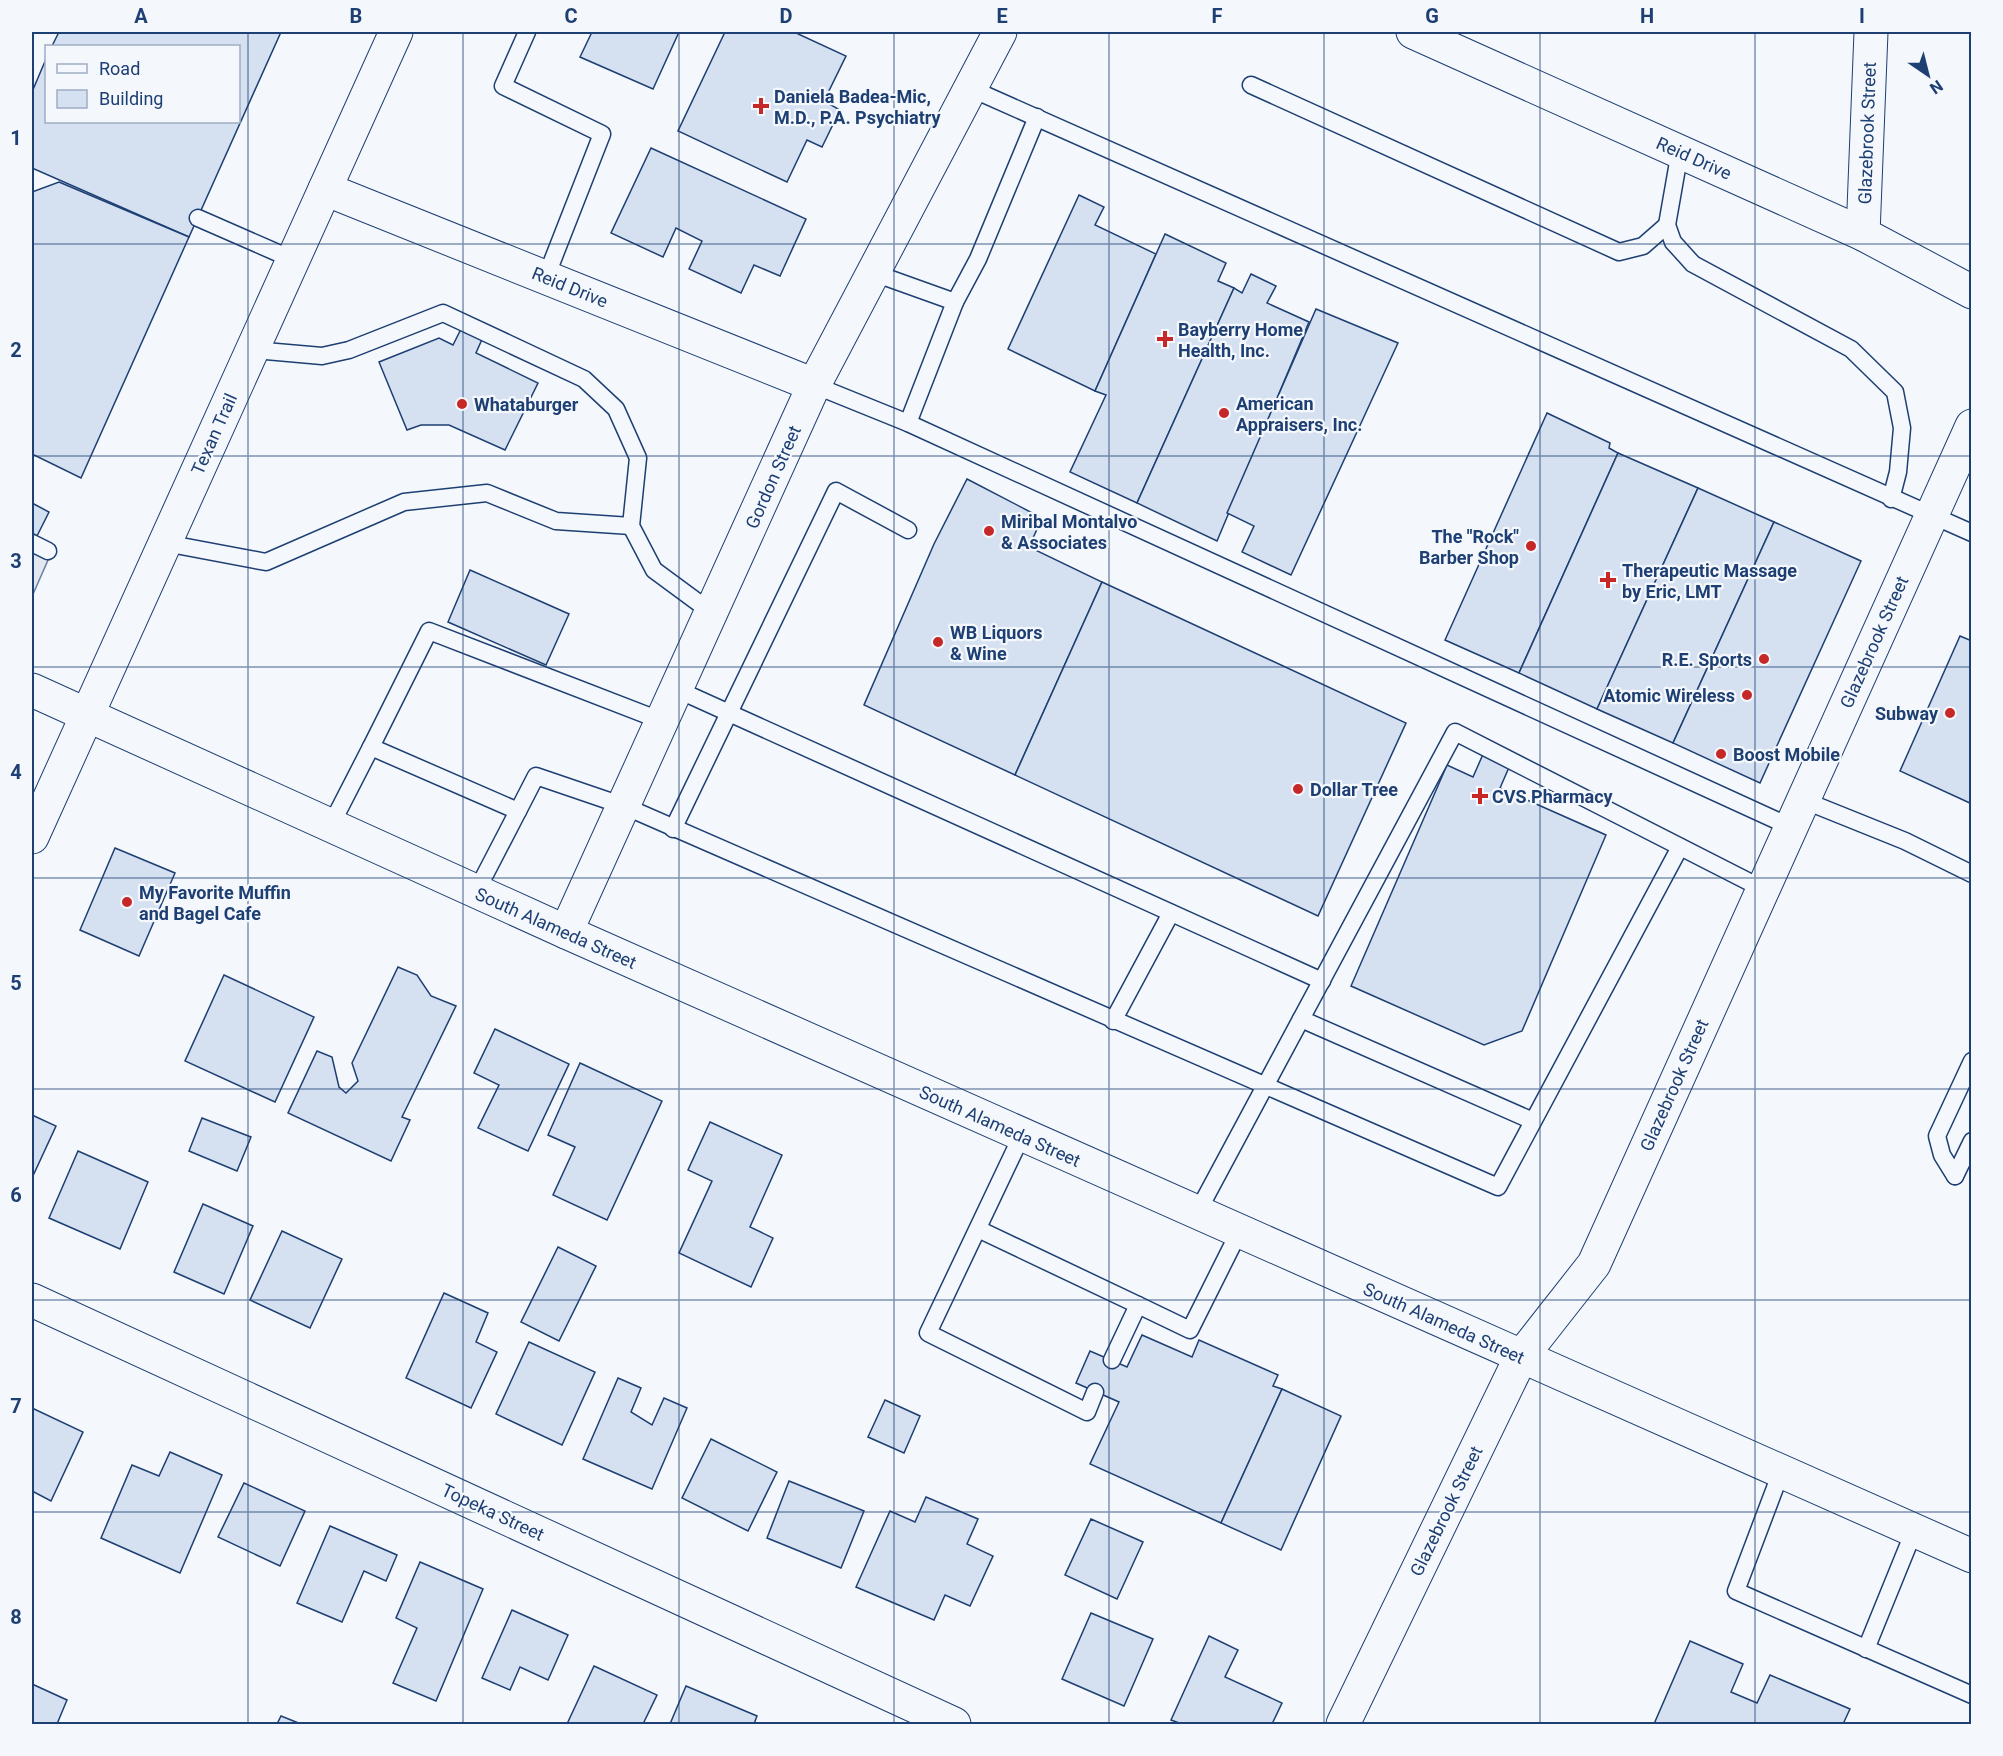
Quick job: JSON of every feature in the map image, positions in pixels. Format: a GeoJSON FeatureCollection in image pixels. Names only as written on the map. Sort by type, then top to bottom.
{"type":"FeatureCollection","features":[{"type":"Feature","properties":{"kind":"street","name":"Texan Trail"},"geometry":{"type":"LineString","coordinates":[[32,837],[396,32]]}},
{"type":"Feature","properties":{"kind":"street","name":"Gordon Street"},"geometry":{"type":"LineString","coordinates":[[566,933],[814,385],[1000,32]]}},
{"type":"Feature","properties":{"kind":"street","name":"Reid Drive"},"geometry":{"type":"LineString","coordinates":[[1413,32],[1863,234],[1971,292]]}},
{"type":"Feature","properties":{"kind":"street","name":"Glazebrook Street"},"geometry":{"type":"LineString","coordinates":[[1863,234],[1871,32]]}},
{"type":"Feature","properties":{"kind":"street","name":"Reid Drive"},"geometry":{"type":"LineString","coordinates":[[326,189],[814,385]]}},
{"type":"Feature","properties":{"kind":"street","name":"Glazebrook Street"},"geometry":{"type":"LineString","coordinates":[[1343,1725],[1521,1357],[1593,1264],[1971,426]]}},
{"type":"Feature","properties":{"kind":"street","name":"South Alameda Street"},"geometry":{"type":"LineString","coordinates":[[32,690],[566,933],[1971,1556]]}},
{"type":"Feature","properties":{"kind":"street","name":"Topeka Street"},"geometry":{"type":"LineString","coordinates":[[32,1300],[954,1725]]}},
{"type":"Feature","properties":{"kind":"lane"},"geometry":{"type":"LineString","coordinates":[[527,32],[503,86],[602,134],[546,277]]}},
{"type":"Feature","properties":{"kind":"lane"},"geometry":{"type":"LineString","coordinates":[[1251,85],[1618,252],[1643,246],[1667,225]]}},
{"type":"Feature","properties":{"kind":"lane"},"geometry":{"type":"LineString","coordinates":[[972,89],[1930,517],[1971,533]]}},
{"type":"Feature","properties":{"kind":"lane"},"geometry":{"type":"LineString","coordinates":[[908,423],[955,302],[978,259],[1037,117]]}},
{"type":"Feature","properties":{"kind":"lane"},"geometry":{"type":"LineString","coordinates":[[1680,151],[1667,225],[1673,242],[1693,264],[1851,349],[1894,392],[1902,428],[1898,472],[1891,499]]}},
{"type":"Feature","properties":{"kind":"lane"},"geometry":{"type":"LineString","coordinates":[[198,218],[294,260]]}},
{"type":"Feature","properties":{"kind":"lane"},"geometry":{"type":"LineString","coordinates":[[874,273],[955,302]]}},
{"type":"Feature","properties":{"kind":"lane"},"geometry":{"type":"LineString","coordinates":[[253,350],[322,356],[349,350],[443,313],[584,379],[616,409],[638,458],[631,526],[654,570],[711,612]]}},
{"type":"Feature","properties":{"kind":"lane"},"geometry":{"type":"LineString","coordinates":[[814,385],[908,423],[1797,813],[1905,841],[1971,874]]}},
{"type":"Feature","properties":{"kind":"lane"},"geometry":{"type":"LineString","coordinates":[[674,829],[836,491],[908,530]]}},
{"type":"Feature","properties":{"kind":"lane"},"geometry":{"type":"LineString","coordinates":[[165,543],[266,562],[404,502],[487,493],[555,520],[631,526]]}},
{"type":"Feature","properties":{"kind":"lane"},"geometry":{"type":"LineString","coordinates":[[32,543],[48,551]]}},
{"type":"Feature","properties":{"kind":"lane"},"geometry":{"type":"LineString","coordinates":[[331,825],[429,631],[662,721]]}},
{"type":"Feature","properties":{"kind":"lane"},"geometry":{"type":"LineString","coordinates":[[676,689],[1322,981]]}},
{"type":"Feature","properties":{"kind":"lane"},"geometry":{"type":"LineString","coordinates":[[1197,1214],[1455,732],[1763,889]]}},
{"type":"Feature","properties":{"kind":"lane"},"geometry":{"type":"LineString","coordinates":[[371,747],[518,811]]}},
{"type":"Feature","properties":{"kind":"lane"},"geometry":{"type":"LineString","coordinates":[[476,892],[536,776],[624,806],[1265,1087],[1498,1186],[1680,847]]}},
{"type":"Feature","properties":{"kind":"lane"},"geometry":{"type":"LineString","coordinates":[[1113,1020],[1171,913]]}},
{"type":"Feature","properties":{"kind":"lane"},"geometry":{"type":"LineString","coordinates":[[1302,1019],[1533,1121]]}},
{"type":"Feature","properties":{"kind":"lane"},"geometry":{"type":"LineString","coordinates":[[1971,1061],[1937,1136],[1942,1155],[1955,1176],[1971,1141]]}},
{"type":"Feature","properties":{"kind":"lane"},"geometry":{"type":"LineString","coordinates":[[1022,1135],[928,1333],[1087,1412],[1095,1392]]}},
{"type":"Feature","properties":{"kind":"lane"},"geometry":{"type":"LineString","coordinates":[[978,1228],[1190,1330],[1239,1232]]}},
{"type":"Feature","properties":{"kind":"lane"},"geometry":{"type":"LineString","coordinates":[[1112,1360],[1138,1305]]}},
{"type":"Feature","properties":{"kind":"lane"},"geometry":{"type":"LineString","coordinates":[[1781,1472],[1736,1591],[1971,1695]]}},
{"type":"Feature","properties":{"kind":"lane"},"geometry":{"type":"LineString","coordinates":[[1866,1649],[1914,1531]]}},
{"type":"Feature","properties":{"kind":"shaded area"},"geometry":{"type":"Polygon","coordinates":[[[32,552],[48,560],[34,592],[32,590],[32,552]]]}},
{"type":"Feature","properties":{"kind":"building"},"geometry":{"type":"Polygon","coordinates":[[[59,32],[281,32],[189,237],[32,168],[32,92],[45,61],[45,123],[240,123],[240,45],[52,45],[59,32]]]}},
{"type":"Feature","properties":{"kind":"building"},"geometry":{"type":"Polygon","coordinates":[[[592,32],[679,32],[653,89],[580,57],[592,32]]]}},
{"type":"Feature","properties":{"kind":"building","name":"Daniela Badea-Mic, M.D., P.A. Psychiatry"},"geometry":{"type":"Polygon","coordinates":[[[725,32],[794,32],[846,56],[824,101],[840,110],[822,147],[807,140],[787,182],[678,131],[725,32]]]}},
{"type":"Feature","properties":{"kind":"building"},"geometry":{"type":"Polygon","coordinates":[[[651,148],[806,219],[780,276],[754,265],[741,293],[689,269],[702,241],[676,228],[663,257],[611,233],[651,148]]]}},
{"type":"Feature","properties":{"kind":"building"},"geometry":{"type":"Polygon","coordinates":[[[59,182],[189,237],[81,478],[32,454],[32,192],[59,182]]]}},
{"type":"Feature","properties":{"kind":"building"},"geometry":{"type":"Polygon","coordinates":[[[1079,195],[1104,207],[1095,225],[1156,254],[1095,391],[1008,349],[1079,195]]]}},
{"type":"Feature","properties":{"kind":"building","name":"Bayberry Home Health, Inc."},"geometry":{"type":"Polygon","coordinates":[[[1165,234],[1226,263],[1218,281],[1234,288],[1137,503],[1070,472],[1106,395],[1095,391],[1165,234]]]}},
{"type":"Feature","properties":{"kind":"building","name":"American Appraisers, Inc."},"geometry":{"type":"Polygon","coordinates":[[[1251,274],[1276,286],[1267,303],[1309,322],[1217,541],[1137,503],[1234,288],[1242,293],[1251,274]]]}},
{"type":"Feature","properties":{"kind":"building"},"geometry":{"type":"Polygon","coordinates":[[[1316,309],[1398,343],[1291,575],[1242,552],[1254,526],[1227,513],[1316,309]]]}},
{"type":"Feature","properties":{"kind":"building","name":"Whataburger"},"geometry":{"type":"Polygon","coordinates":[[[462,327],[483,337],[476,353],[538,383],[505,450],[449,425],[421,425],[407,430],[379,362],[439,338],[453,345],[462,327]]]}},
{"type":"Feature","properties":{"kind":"building","name":"The \"Rock\" Barber Shop"},"geometry":{"type":"Polygon","coordinates":[[[1547,413],[1610,443],[1609,448],[1618,453],[1519,673],[1445,640],[1547,413]]]}},
{"type":"Feature","properties":{"kind":"building","name":"Therapeutic Massage by Eric, LMT"},"geometry":{"type":"Polygon","coordinates":[[[1618,453],[1698,488],[1597,709],[1519,673],[1618,453]]]}},
{"type":"Feature","properties":{"kind":"building"},"geometry":{"type":"Polygon","coordinates":[[[967,479],[1042,518],[1029,547],[1102,582],[1015,775],[864,705],[934,544],[967,479]]]}},
{"type":"Feature","properties":{"kind":"building"},"geometry":{"type":"Polygon","coordinates":[[[1698,488],[1774,522],[1673,743],[1597,709],[1698,488]]]}},
{"type":"Feature","properties":{"kind":"building"},"geometry":{"type":"Polygon","coordinates":[[[32,503],[49,512],[37,536],[32,533],[32,503]]]}},
{"type":"Feature","properties":{"kind":"building"},"geometry":{"type":"Polygon","coordinates":[[[1774,522],[1861,561],[1760,783],[1673,743],[1774,522]]]}},
{"type":"Feature","properties":{"kind":"building"},"geometry":{"type":"Polygon","coordinates":[[[470,570],[569,614],[546,665],[448,622],[470,570]]]}},
{"type":"Feature","properties":{"kind":"building"},"geometry":{"type":"Polygon","coordinates":[[[1102,582],[1406,723],[1318,916],[1015,775],[1102,582]]]}},
{"type":"Feature","properties":{"kind":"building"},"geometry":{"type":"Polygon","coordinates":[[[1960,636],[1972,641],[1972,804],[1900,771],[1960,636]]]}},
{"type":"Feature","properties":{"kind":"building","name":"CVS Pharmacy"},"geometry":{"type":"Polygon","coordinates":[[[1484,752],[1510,765],[1500,788],[1606,835],[1522,1031],[1484,1045],[1351,986],[1447,765],[1473,777],[1484,752]]]}},
{"type":"Feature","properties":{"kind":"building","name":"My Favorite Muffin and Bagel Cafe"},"geometry":{"type":"Polygon","coordinates":[[[115,848],[175,873],[139,956],[80,930],[115,848]]]}},
{"type":"Feature","properties":{"kind":"building"},"geometry":{"type":"Polygon","coordinates":[[[398,967],[417,975],[431,996],[456,1006],[402,1117],[410,1120],[391,1161],[288,1113],[317,1051],[332,1057],[339,1087],[346,1093],[358,1081],[352,1063],[398,967]]]}},
{"type":"Feature","properties":{"kind":"building"},"geometry":{"type":"Polygon","coordinates":[[[224,975],[314,1017],[275,1102],[185,1061],[224,975]]]}},
{"type":"Feature","properties":{"kind":"building"},"geometry":{"type":"Polygon","coordinates":[[[495,1029],[569,1064],[528,1151],[478,1128],[499,1085],[474,1073],[495,1029]]]}},
{"type":"Feature","properties":{"kind":"building"},"geometry":{"type":"Polygon","coordinates":[[[580,1063],[662,1101],[607,1220],[553,1195],[575,1147],[548,1135],[580,1063]]]}},
{"type":"Feature","properties":{"kind":"building"},"geometry":{"type":"Polygon","coordinates":[[[32,1115],[56,1126],[32,1178],[32,1115]]]}},
{"type":"Feature","properties":{"kind":"building"},"geometry":{"type":"Polygon","coordinates":[[[202,1118],[251,1137],[237,1171],[189,1151],[202,1118]]]}},
{"type":"Feature","properties":{"kind":"building"},"geometry":{"type":"Polygon","coordinates":[[[710,1122],[782,1155],[750,1227],[773,1238],[751,1287],[679,1253],[712,1181],[688,1170],[710,1122]]]}},
{"type":"Feature","properties":{"kind":"building"},"geometry":{"type":"Polygon","coordinates":[[[78,1151],[148,1182],[120,1249],[49,1218],[78,1151]]]}},
{"type":"Feature","properties":{"kind":"building"},"geometry":{"type":"Polygon","coordinates":[[[203,1204],[253,1226],[224,1294],[174,1272],[203,1204]]]}},
{"type":"Feature","properties":{"kind":"building"},"geometry":{"type":"Polygon","coordinates":[[[282,1231],[342,1259],[310,1328],[250,1300],[282,1231]]]}},
{"type":"Feature","properties":{"kind":"building"},"geometry":{"type":"Polygon","coordinates":[[[558,1247],[596,1266],[559,1341],[521,1322],[558,1247]]]}},
{"type":"Feature","properties":{"kind":"building"},"geometry":{"type":"Polygon","coordinates":[[[444,1293],[488,1313],[476,1342],[497,1352],[471,1408],[406,1378],[444,1293]]]}},
{"type":"Feature","properties":{"kind":"building"},"geometry":{"type":"Polygon","coordinates":[[[1142,1335],[1192,1357],[1199,1340],[1278,1375],[1273,1386],[1282,1389],[1221,1523],[1090,1464],[1119,1402],[1076,1383],[1090,1351],[1127,1367],[1142,1335]]]}},
{"type":"Feature","properties":{"kind":"building"},"geometry":{"type":"Polygon","coordinates":[[[529,1342],[595,1372],[562,1445],[496,1414],[529,1342]]]}},
{"type":"Feature","properties":{"kind":"building"},"geometry":{"type":"Polygon","coordinates":[[[618,1378],[641,1388],[631,1412],[652,1425],[664,1398],[687,1408],[652,1489],[583,1459],[618,1378]]]}},
{"type":"Feature","properties":{"kind":"building"},"geometry":{"type":"Polygon","coordinates":[[[1282,1389],[1341,1416],[1281,1550],[1221,1523],[1282,1389]]]}},
{"type":"Feature","properties":{"kind":"building"},"geometry":{"type":"Polygon","coordinates":[[[885,1400],[920,1416],[904,1453],[868,1437],[885,1400]]]}},
{"type":"Feature","properties":{"kind":"building"},"geometry":{"type":"Polygon","coordinates":[[[32,1408],[83,1432],[51,1501],[32,1491],[32,1408]]]}},
{"type":"Feature","properties":{"kind":"building"},"geometry":{"type":"Polygon","coordinates":[[[711,1439],[777,1472],[748,1531],[682,1498],[711,1439]]]}},
{"type":"Feature","properties":{"kind":"building"},"geometry":{"type":"Polygon","coordinates":[[[170,1452],[222,1475],[180,1573],[101,1538],[132,1465],[159,1476],[170,1452]]]}},
{"type":"Feature","properties":{"kind":"building"},"geometry":{"type":"Polygon","coordinates":[[[789,1481],[864,1511],[841,1568],[767,1538],[789,1481]]]}},
{"type":"Feature","properties":{"kind":"building"},"geometry":{"type":"Polygon","coordinates":[[[244,1483],[305,1511],[280,1566],[218,1537],[244,1483]]]}},
{"type":"Feature","properties":{"kind":"building"},"geometry":{"type":"Polygon","coordinates":[[[926,1497],[978,1519],[967,1544],[993,1556],[970,1606],[945,1595],[934,1620],[856,1587],[890,1511],[915,1522],[926,1497]]]}},
{"type":"Feature","properties":{"kind":"building"},"geometry":{"type":"Polygon","coordinates":[[[1091,1519],[1143,1542],[1117,1599],[1065,1575],[1091,1519]]]}},
{"type":"Feature","properties":{"kind":"building"},"geometry":{"type":"Polygon","coordinates":[[[330,1526],[397,1555],[386,1581],[364,1571],[342,1622],[297,1603],[330,1526]]]}},
{"type":"Feature","properties":{"kind":"building"},"geometry":{"type":"Polygon","coordinates":[[[420,1562],[483,1589],[436,1701],[393,1683],[417,1628],[396,1618],[420,1562]]]}},
{"type":"Feature","properties":{"kind":"building"},"geometry":{"type":"Polygon","coordinates":[[[512,1610],[568,1635],[548,1680],[520,1667],[510,1690],[482,1678],[512,1610]]]}},
{"type":"Feature","properties":{"kind":"building"},"geometry":{"type":"Polygon","coordinates":[[[1091,1613],[1153,1639],[1124,1706],[1062,1679],[1091,1613]]]}},
{"type":"Feature","properties":{"kind":"building"},"geometry":{"type":"Polygon","coordinates":[[[1209,1636],[1238,1650],[1225,1677],[1282,1703],[1272,1724],[1182,1724],[1171,1720],[1209,1636]]]}},
{"type":"Feature","properties":{"kind":"building"},"geometry":{"type":"Polygon","coordinates":[[[1690,1641],[1743,1664],[1731,1692],[1757,1703],[1770,1675],[1850,1709],[1843,1724],[1654,1724],[1690,1641]]]}},
{"type":"Feature","properties":{"kind":"building"},"geometry":{"type":"Polygon","coordinates":[[[594,1666],[657,1695],[643,1724],[567,1724],[594,1666]]]}},
{"type":"Feature","properties":{"kind":"building"},"geometry":{"type":"Polygon","coordinates":[[[32,1684],[67,1700],[57,1724],[32,1724],[32,1684]]]}},
{"type":"Feature","properties":{"kind":"building"},"geometry":{"type":"Polygon","coordinates":[[[686,1686],[757,1716],[754,1724],[670,1724],[686,1686]]]}},
{"type":"Feature","properties":{"kind":"building"},"geometry":{"type":"Polygon","coordinates":[[[281,1716],[301,1724],[277,1724],[281,1716]]]}},
{"type":"Feature","properties":{"kind":"place","name":"Daniela Badea-Mic, M.D., P.A. Psychiatry"},"geometry":{"type":"Point","coordinates":[761,106]}},
{"type":"Feature","properties":{"kind":"place","name":"Bayberry Home Health, Inc."},"geometry":{"type":"Point","coordinates":[1165,339]}},
{"type":"Feature","properties":{"kind":"place","name":"Whataburger"},"geometry":{"type":"Point","coordinates":[462,404]}},
{"type":"Feature","properties":{"kind":"place","name":"American Appraisers, Inc."},"geometry":{"type":"Point","coordinates":[1224,413]}},
{"type":"Feature","properties":{"kind":"place","name":"Miribal Montalvo & Associates"},"geometry":{"type":"Point","coordinates":[989,531]}},
{"type":"Feature","properties":{"kind":"place","name":"The \"Rock\" Barber Shop"},"geometry":{"type":"Point","coordinates":[1531,546]}},
{"type":"Feature","properties":{"kind":"place","name":"Therapeutic Massage by Eric, LMT"},"geometry":{"type":"Point","coordinates":[1608,580]}},
{"type":"Feature","properties":{"kind":"place","name":"WB Liquors & Wine"},"geometry":{"type":"Point","coordinates":[938,642]}},
{"type":"Feature","properties":{"kind":"place","name":"R.E. Sports"},"geometry":{"type":"Point","coordinates":[1764,659]}},
{"type":"Feature","properties":{"kind":"place","name":"Atomic Wireless"},"geometry":{"type":"Point","coordinates":[1747,695]}},
{"type":"Feature","properties":{"kind":"place","name":"Subway"},"geometry":{"type":"Point","coordinates":[1950,713]}},
{"type":"Feature","properties":{"kind":"place","name":"Boost Mobile"},"geometry":{"type":"Point","coordinates":[1721,754]}},
{"type":"Feature","properties":{"kind":"place","name":"Dollar Tree"},"geometry":{"type":"Point","coordinates":[1298,789]}},
{"type":"Feature","properties":{"kind":"place","name":"CVS Pharmacy"},"geometry":{"type":"Point","coordinates":[1480,796]}},
{"type":"Feature","properties":{"kind":"place","name":"My Favorite Muffin and Bagel Cafe"},"geometry":{"type":"Point","coordinates":[127,902]}}]}
